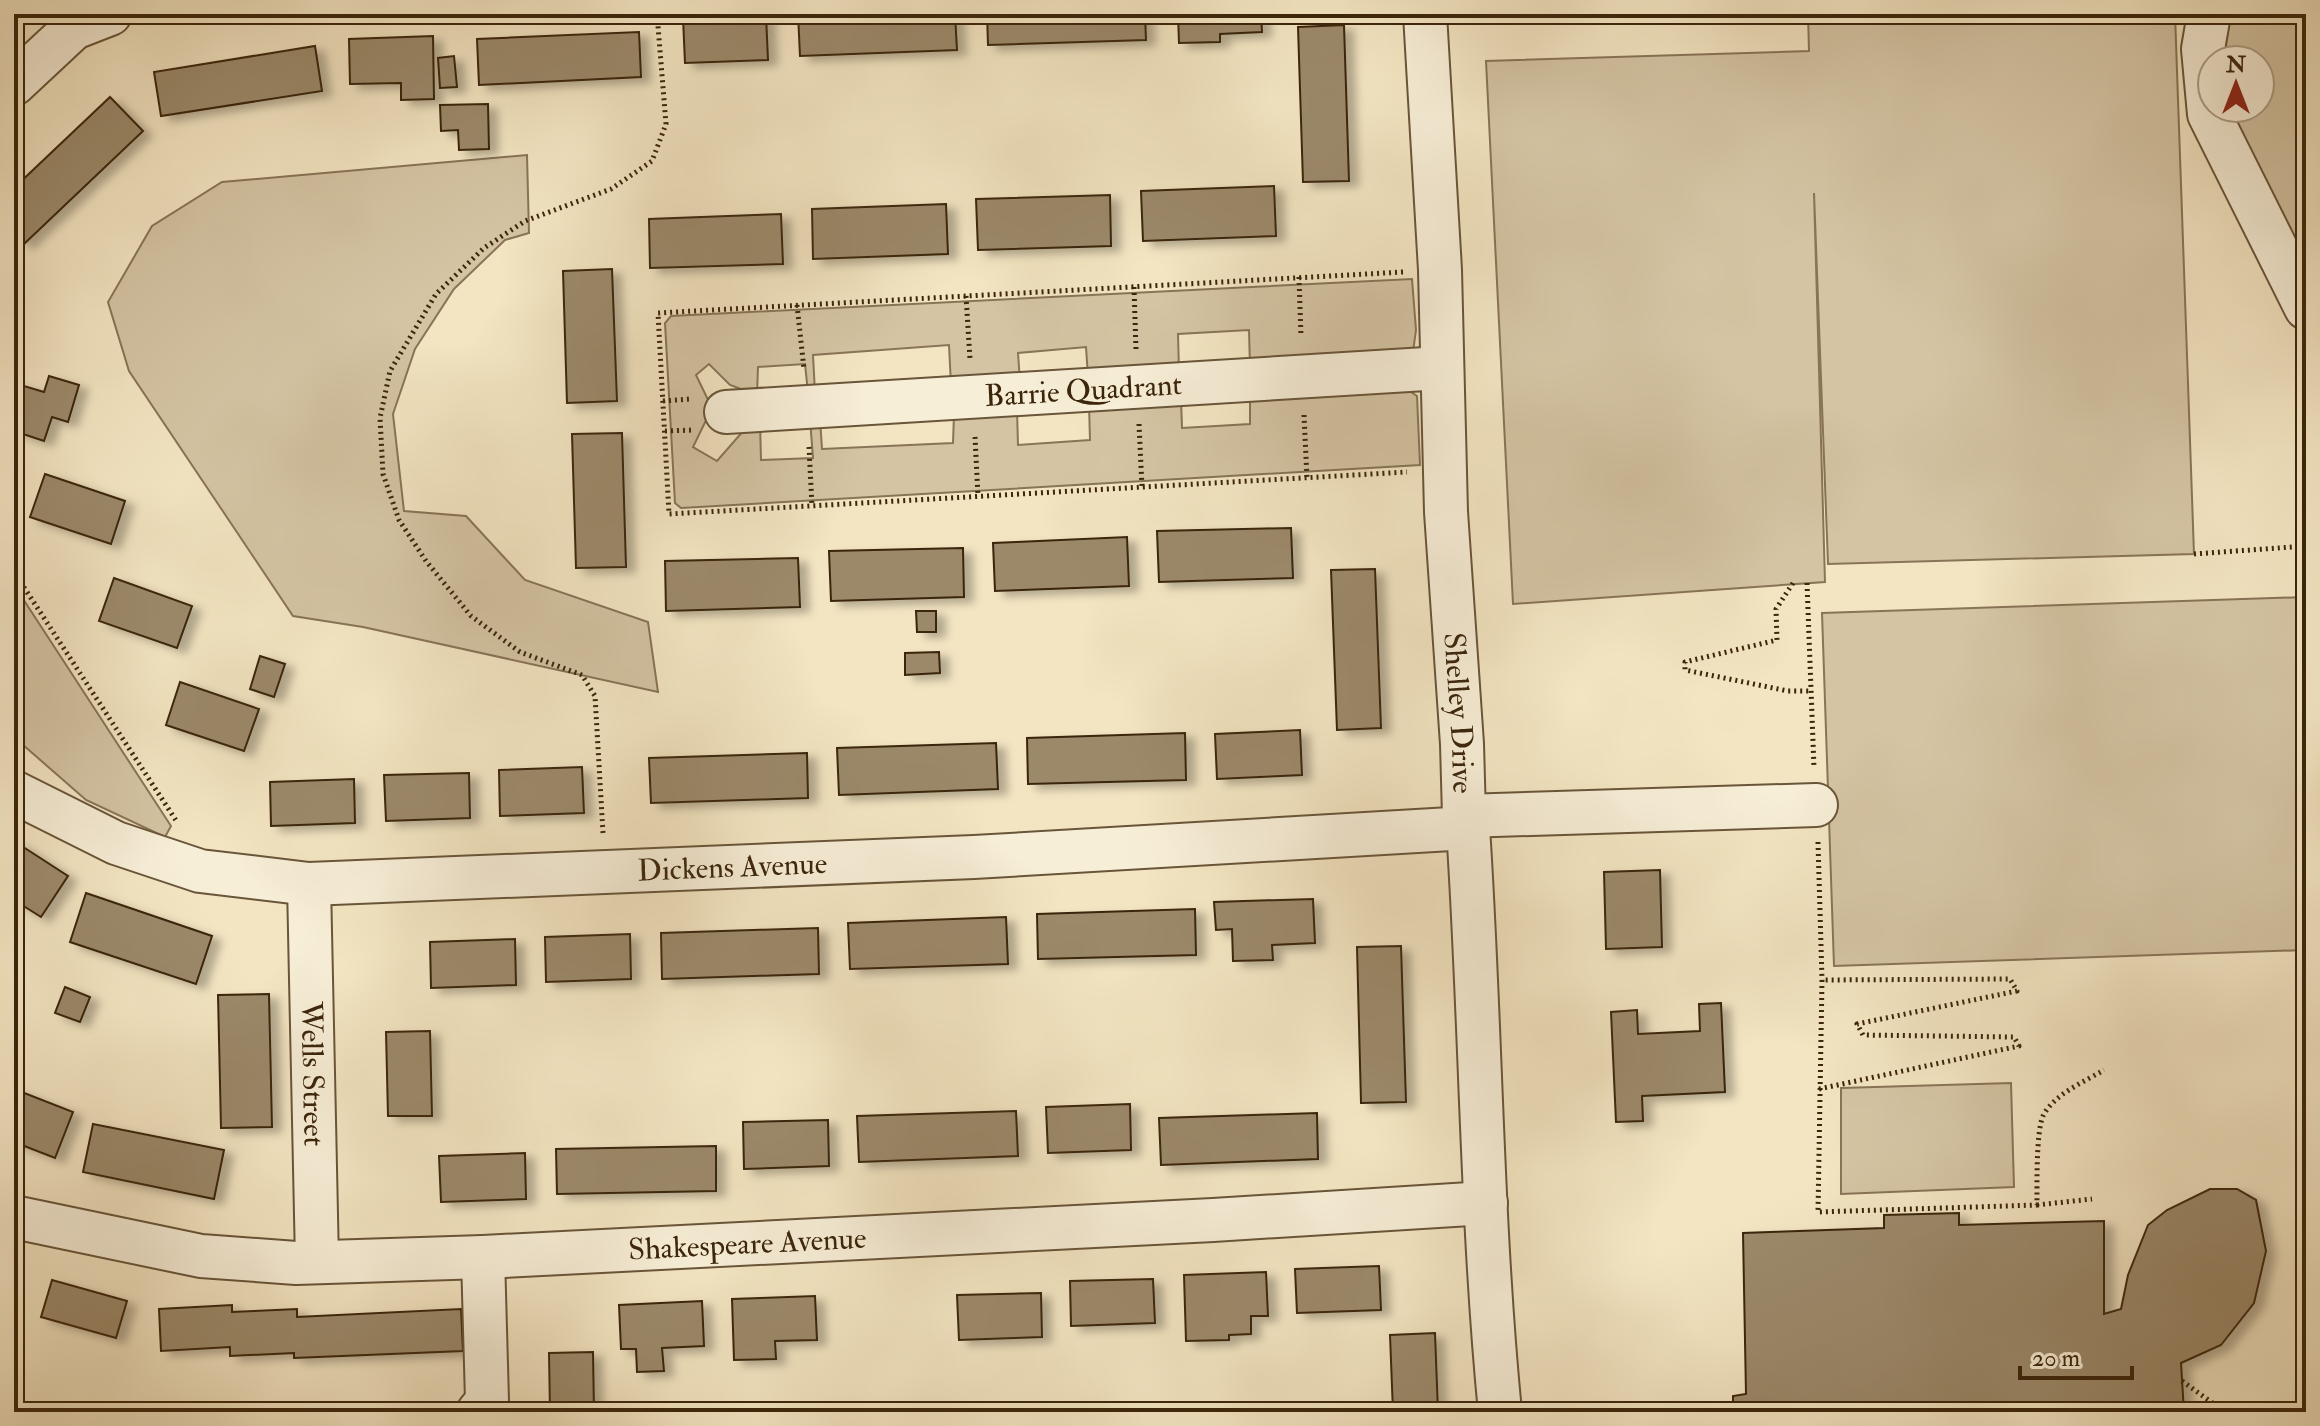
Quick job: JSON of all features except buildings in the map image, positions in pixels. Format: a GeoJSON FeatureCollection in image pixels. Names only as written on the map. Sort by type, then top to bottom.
{"type":"FeatureCollection","features":[{"type":"Feature","properties":{"kind":"street"},"geometry":{"type":"LineString","coordinates":[[14,84],[74,28],[110,14]]}},
{"type":"Feature","properties":{"kind":"street","name":"Shelley Drive"},"geometry":{"type":"LineString","coordinates":[[1425,14],[1440,270],[1446,512],[1475,931],[1486,1203],[1500,1412]]}},
{"type":"Feature","properties":{"kind":"street"},"geometry":{"type":"LineString","coordinates":[[2209,14],[2203,49],[2209,114],[2306,308]]}},
{"type":"Feature","properties":{"kind":"street","name":"Barrie Quadrant"},"geometry":{"type":"LineString","coordinates":[[726,412],[1442,368]]}},
{"type":"Feature","properties":{"kind":"street","name":"Dickens Avenue"},"geometry":{"type":"LineString","coordinates":[[14,792],[116,843],[200,871],[309,884],[989,856],[1466,822],[1816,805]]}},
{"type":"Feature","properties":{"kind":"street","name":"Wells Street"},"geometry":{"type":"LineString","coordinates":[[309,884],[317,1262]]}},
{"type":"Feature","properties":{"kind":"street","name":"Shakespeare Avenue"},"geometry":{"type":"LineString","coordinates":[[14,1217],[201,1256],[317,1262],[483,1257],[1486,1203]]}},
{"type":"Feature","properties":{"kind":"street"},"geometry":{"type":"LineString","coordinates":[[478,1412],[487,1401],[483,1257]]}},
{"type":"Feature","properties":{"kind":"path"},"geometry":{"type":"LineString","coordinates":[[605,874],[595,696],[582,675],[520,652],[471,616],[426,561],[399,520],[383,474],[380,418],[390,371],[436,294],[474,257],[525,221],[611,189],[652,161],[666,124],[657,14]]}},
{"type":"Feature","properties":{"kind":"path"},"geometry":{"type":"LineString","coordinates":[[2194,554],[2306,546]]}},
{"type":"Feature","properties":{"kind":"path"},"geometry":{"type":"LineString","coordinates":[[14,572],[182,830],[200,871]]}},
{"type":"Feature","properties":{"kind":"path"},"geometry":{"type":"LineString","coordinates":[[1793,583],[1776,609],[1777,640],[1685,662],[1685,670],[1788,691],[1811,691]]}},
{"type":"Feature","properties":{"kind":"path"},"geometry":{"type":"LineString","coordinates":[[1807,583],[1809,631]]}},
{"type":"Feature","properties":{"kind":"path"},"geometry":{"type":"LineString","coordinates":[[1819,1089],[2019,1046],[2014,1037],[1863,1035],[1857,1024],[2017,991],[2010,979],[1822,980],[1819,1089],[1818,1212],[2037,1205],[2092,1199]]}},
{"type":"Feature","properties":{"kind":"path"},"geometry":{"type":"LineString","coordinates":[[2037,1205],[2036,1169],[2043,1117],[2064,1093],[2104,1070]]}},
{"type":"Feature","properties":{"kind":"path"},"geometry":{"type":"LineString","coordinates":[[2182,1381],[2214,1404],[2216,1412]]}},
{"type":"Feature","properties":{"kind":"shaded area"},"geometry":{"type":"Polygon","coordinates":[[[1808,14],[2175,14],[2194,554],[1828,564],[1814,193],[1825,582],[1513,604],[1486,61],[1809,51],[1808,14]]]}},
{"type":"Feature","properties":{"kind":"shaded area"},"geometry":{"type":"Polygon","coordinates":[[[2209,14],[2306,14],[2306,273],[2250,193],[2214,124],[2276,124],[2276,44],[2204,44],[2209,14]]]}},
{"type":"Feature","properties":{"kind":"shaded area"},"geometry":{"type":"Polygon","coordinates":[[[527,155],[529,233],[505,240],[454,289],[415,349],[393,414],[404,511],[466,516],[525,580],[648,622],[658,692],[363,627],[293,616],[129,371],[108,302],[152,226],[222,182],[527,155]]]}},
{"type":"Feature","properties":{"kind":"shaded area"},"geometry":{"type":"Polygon","coordinates":[[[1412,279],[1416,330],[1413,352],[1250,367],[1249,330],[1178,334],[1179,371],[1088,377],[1086,347],[1018,353],[1020,381],[951,385],[949,345],[813,355],[815,393],[808,393],[805,364],[758,367],[757,395],[730,385],[709,364],[696,375],[712,408],[693,447],[717,461],[744,430],[760,423],[761,460],[813,458],[810,419],[820,419],[822,449],[953,443],[954,414],[1017,409],[1018,445],[1090,440],[1089,405],[1181,399],[1182,428],[1250,424],[1250,396],[1405,388],[1417,396],[1420,465],[681,508],[675,503],[665,323],[671,316],[1412,279]]]}},
{"type":"Feature","properties":{"kind":"shaded area"},"geometry":{"type":"Polygon","coordinates":[[[14,585],[171,826],[165,837],[86,800],[14,737],[14,585]]]}},
{"type":"Feature","properties":{"kind":"shaded area"},"geometry":{"type":"Polygon","coordinates":[[[2306,597],[2306,950],[1834,966],[1822,613],[2306,597]]]}},
{"type":"Feature","properties":{"kind":"shaded area"},"geometry":{"type":"Polygon","coordinates":[[[2011,1083],[2014,1187],[1841,1194],[1841,1088],[2011,1083]]]}}]}
